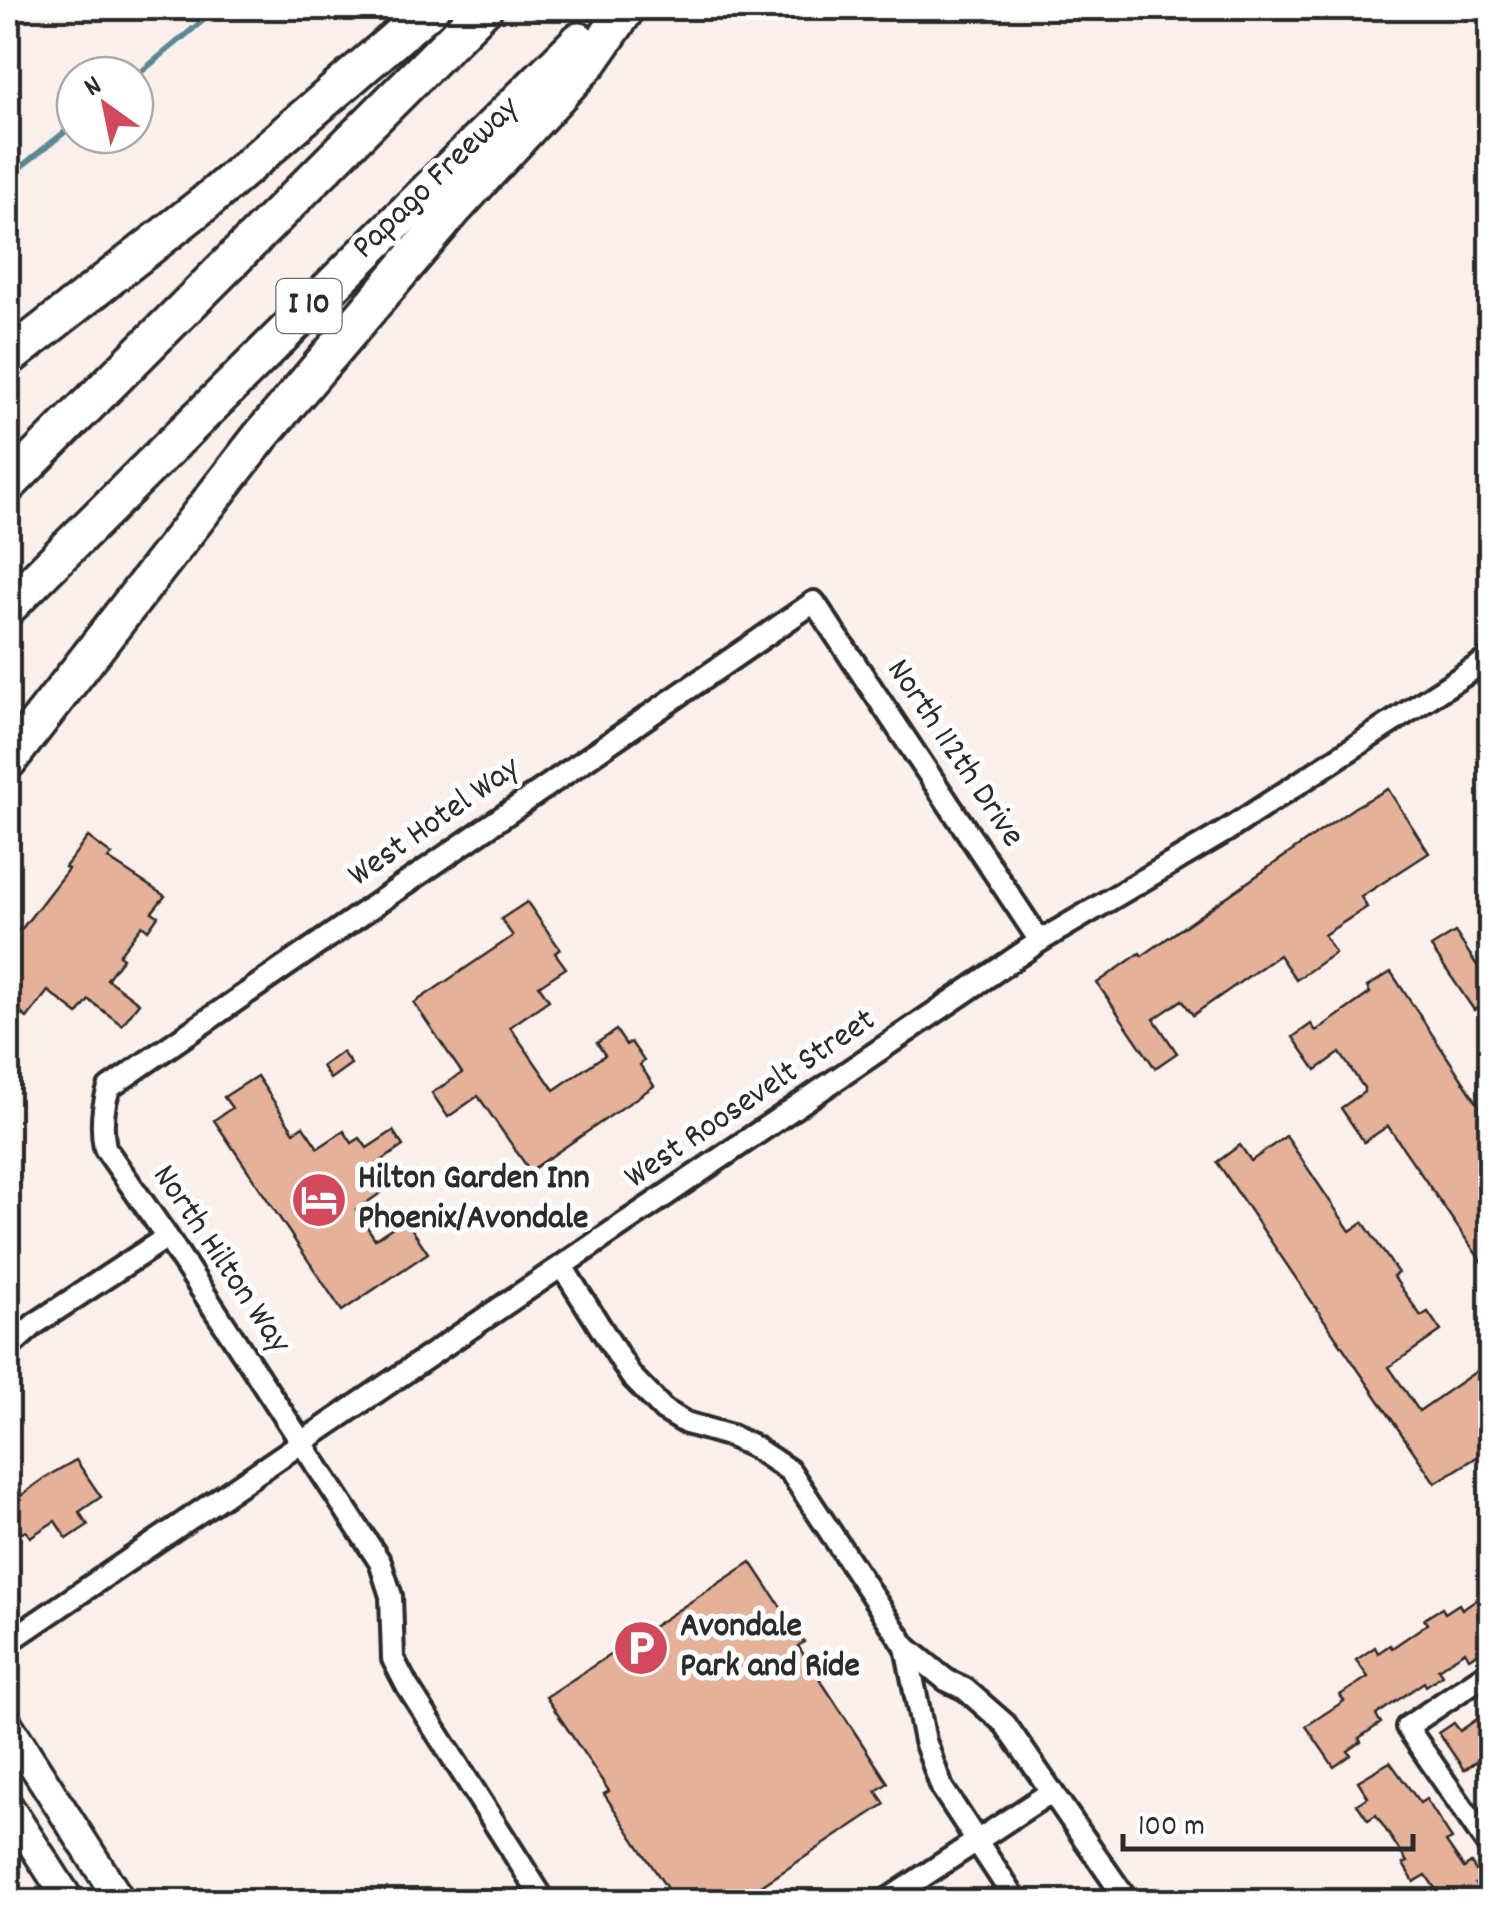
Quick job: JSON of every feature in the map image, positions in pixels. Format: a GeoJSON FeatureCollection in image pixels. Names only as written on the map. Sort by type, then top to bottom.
{"type":"FeatureCollection","features":[{"type":"Feature","properties":{"kind":"highway"},"geometry":{"type":"LineString","coordinates":[[8,358],[205,203],[430,8]]}},
{"type":"Feature","properties":{"kind":"highway","name":"I 10"},"geometry":{"type":"LineString","coordinates":[[8,486],[484,8]]}},
{"type":"Feature","properties":{"kind":"highway","name":"Papago Freeway"},"geometry":{"type":"LineString","coordinates":[[8,607],[613,8]]}},
{"type":"Feature","properties":{"kind":"highway"},"geometry":{"type":"LineString","coordinates":[[8,761],[271,424],[454,209],[590,61],[627,8]]}},
{"type":"Feature","properties":{"kind":"main road"},"geometry":{"type":"LineString","coordinates":[[8,1725],[121,1902]]}},
{"type":"Feature","properties":{"kind":"main road"},"geometry":{"type":"LineString","coordinates":[[8,1806],[70,1902]]}},
{"type":"Feature","properties":{"kind":"street","name":"North 112th Drive"},"geometry":{"type":"LineString","coordinates":[[814,602],[1040,941]]}},
{"type":"Feature","properties":{"kind":"street","name":"West Hotel Way"},"geometry":{"type":"LineString","coordinates":[[103,1105],[109,1088],[124,1076],[814,602]]}},
{"type":"Feature","properties":{"kind":"street","name":"West Roosevelt Street"},"geometry":{"type":"LineString","coordinates":[[8,1642],[1040,941],[1226,831],[1490,658]]}},
{"type":"Feature","properties":{"kind":"street","name":"North Hilton Way"},"geometry":{"type":"LineString","coordinates":[[103,1105],[105,1148],[168,1236],[380,1562],[391,1596],[393,1659],[544,1902]]}},
{"type":"Feature","properties":{"kind":"street"},"geometry":{"type":"LineString","coordinates":[[8,1348],[35,1324],[168,1236]]}},
{"type":"Feature","properties":{"kind":"street"},"geometry":{"type":"LineString","coordinates":[[563,1268],[631,1376],[664,1410],[686,1423],[754,1447],[790,1471],[906,1648],[1005,1724],[1128,1902]]}},
{"type":"Feature","properties":{"kind":"street"},"geometry":{"type":"LineString","coordinates":[[906,1648],[930,1757],[942,1788],[1017,1902]]}},
{"type":"Feature","properties":{"kind":"street"},"geometry":{"type":"LineString","coordinates":[[1490,1671],[1408,1727],[1490,1848]]}},
{"type":"Feature","properties":{"kind":"street"},"geometry":{"type":"LineString","coordinates":[[884,1902],[1050,1792]]}},
{"type":"Feature","properties":{"kind":"building"},"geometry":{"type":"Polygon","coordinates":[[[1388,789],[1429,853],[1361,897],[1367,907],[1324,935],[1335,953],[1296,980],[1279,955],[1193,1015],[1182,1000],[1154,1019],[1177,1053],[1155,1068],[1097,983],[1140,953],[1142,956],[1355,807],[1388,789]]]}},
{"type":"Feature","properties":{"kind":"building"},"geometry":{"type":"Polygon","coordinates":[[[88,837],[112,855],[108,859],[165,896],[152,912],[158,916],[148,930],[142,925],[107,979],[139,1003],[122,1025],[89,1000],[78,1014],[48,991],[27,1018],[22,1014],[8,1033],[8,924],[20,931],[88,837]]]}},
{"type":"Feature","properties":{"kind":"building"},"geometry":{"type":"Polygon","coordinates":[[[527,902],[560,949],[555,953],[566,968],[539,986],[549,1000],[510,1027],[554,1090],[605,1055],[597,1043],[616,1030],[626,1045],[631,1042],[644,1061],[640,1065],[654,1086],[530,1171],[478,1096],[448,1117],[432,1093],[462,1073],[414,1003],[513,936],[501,919],[527,902]]]}},
{"type":"Feature","properties":{"kind":"building"},"geometry":{"type":"Polygon","coordinates":[[[1455,932],[1490,985],[1490,999],[1474,1010],[1431,947],[1455,932]]]}},
{"type":"Feature","properties":{"kind":"building"},"geometry":{"type":"Polygon","coordinates":[[[1391,972],[1490,1122],[1490,1274],[1388,1126],[1364,1142],[1341,1108],[1364,1092],[1364,1088],[1340,1053],[1316,1070],[1293,1037],[1311,1024],[1316,1031],[1370,993],[1367,987],[1391,972]]]}},
{"type":"Feature","properties":{"kind":"building"},"geometry":{"type":"Polygon","coordinates":[[[342,1052],[351,1064],[330,1079],[322,1066],[342,1052]]]}},
{"type":"Feature","properties":{"kind":"building","name":"Hilton Garden Inn Phoenix/Avondale"},"geometry":{"type":"Polygon","coordinates":[[[257,1076],[294,1132],[303,1126],[318,1148],[344,1131],[352,1143],[360,1138],[367,1148],[393,1131],[403,1146],[377,1164],[382,1171],[375,1176],[385,1190],[356,1210],[375,1239],[405,1219],[428,1253],[342,1311],[214,1120],[232,1108],[224,1097],[257,1076]]]}},
{"type":"Feature","properties":{"kind":"building"},"geometry":{"type":"Polygon","coordinates":[[[1286,1136],[1350,1231],[1363,1222],[1398,1273],[1393,1276],[1421,1316],[1428,1312],[1441,1331],[1389,1367],[1419,1411],[1484,1366],[1490,1375],[1490,1449],[1435,1483],[1217,1162],[1240,1145],[1251,1161],[1286,1136]]]}},
{"type":"Feature","properties":{"kind":"building"},"geometry":{"type":"Polygon","coordinates":[[[76,1460],[101,1497],[79,1512],[88,1525],[67,1539],[55,1521],[30,1537],[26,1531],[22,1533],[9,1505],[76,1460]]]}},
{"type":"Feature","properties":{"kind":"building"},"geometry":{"type":"Polygon","coordinates":[[[751,1562],[804,1642],[798,1646],[888,1783],[876,1791],[885,1804],[737,1902],[676,1902],[546,1697],[751,1562]]]}},
{"type":"Feature","properties":{"kind":"building"},"geometry":{"type":"Polygon","coordinates":[[[1490,1590],[1490,1645],[1469,1658],[1465,1651],[1438,1669],[1442,1675],[1426,1686],[1424,1682],[1376,1715],[1381,1723],[1359,1738],[1361,1742],[1348,1751],[1351,1755],[1334,1767],[1306,1726],[1344,1701],[1340,1695],[1368,1677],[1356,1660],[1375,1647],[1378,1653],[1390,1645],[1392,1648],[1427,1624],[1424,1619],[1442,1608],[1445,1613],[1459,1604],[1462,1609],[1490,1590]]]}},
{"type":"Feature","properties":{"kind":"building"},"geometry":{"type":"Polygon","coordinates":[[[1490,1710],[1490,1752],[1464,1770],[1439,1733],[1454,1723],[1460,1731],[1490,1710]]]}},
{"type":"Feature","properties":{"kind":"building"},"geometry":{"type":"Polygon","coordinates":[[[1390,1762],[1420,1803],[1426,1799],[1452,1839],[1446,1842],[1464,1868],[1471,1863],[1482,1880],[1475,1884],[1486,1902],[1444,1902],[1426,1875],[1414,1882],[1403,1864],[1407,1862],[1376,1815],[1368,1820],[1357,1804],[1368,1797],[1358,1781],[1390,1762]]]}},
{"type":"Feature","properties":{"kind":"waterway"},"geometry":{"type":"LineString","coordinates":[[155,60],[218,8]]}},
{"type":"Feature","properties":{"kind":"waterway"},"geometry":{"type":"LineString","coordinates":[[8,177],[55,140]]}},
{"type":"Feature","properties":{"kind":"place","name":"Hilton Garden Inn Phoenix/Avondale"},"geometry":{"type":"Point","coordinates":[319,1200]}},
{"type":"Feature","properties":{"kind":"place","name":"Avondale Park and Ride"},"geometry":{"type":"Point","coordinates":[641,1648]}}]}
